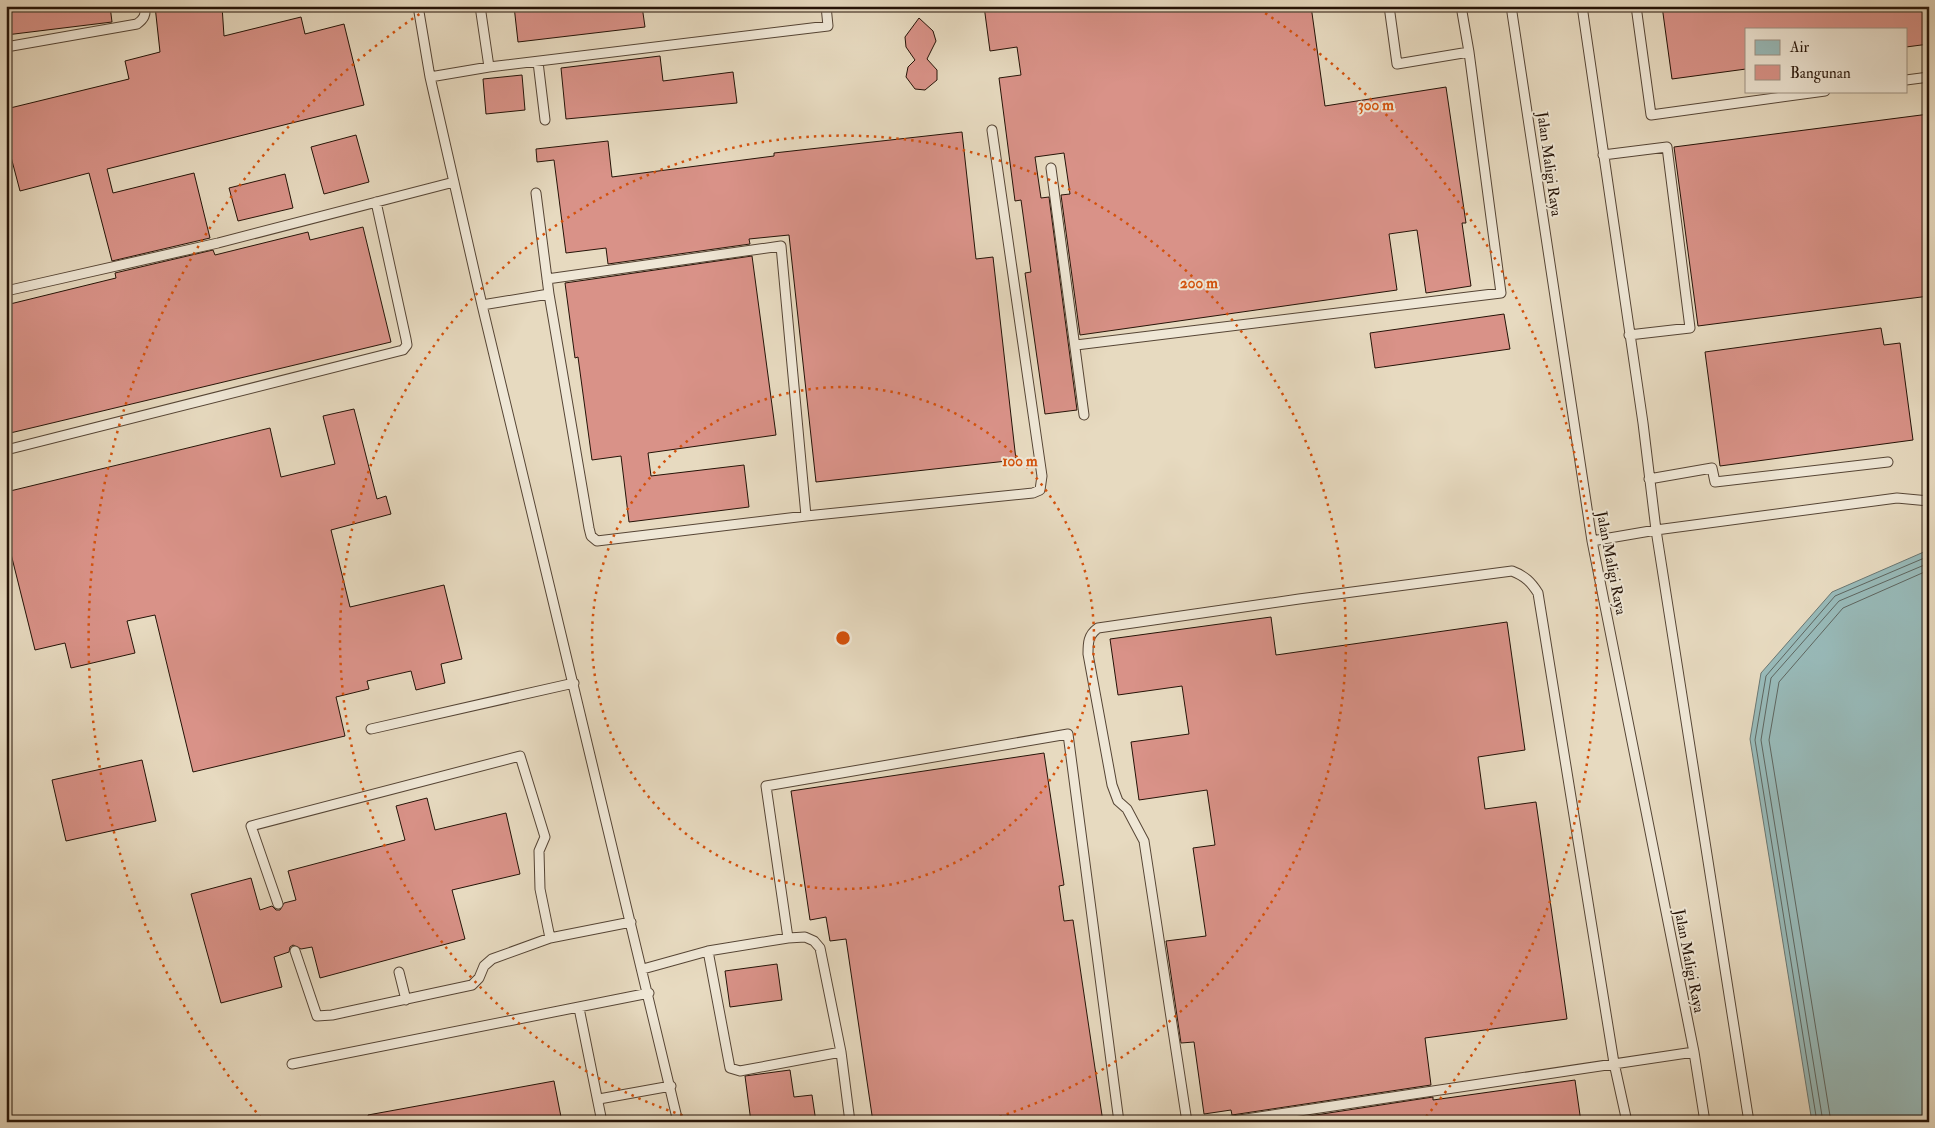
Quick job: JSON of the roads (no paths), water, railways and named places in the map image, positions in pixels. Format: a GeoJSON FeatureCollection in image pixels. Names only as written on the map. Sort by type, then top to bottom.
{"type":"FeatureCollection","features":[{"type":"Feature","properties":{"kind":"lane"},"geometry":{"type":"LineString","coordinates":[[6,47],[137,24],[146,13],[145,6]]}},
{"type":"Feature","properties":{"kind":"lane"},"geometry":{"type":"LineString","coordinates":[[418,6],[430,76],[482,305],[672,1086],[678,1122]]}},
{"type":"Feature","properties":{"kind":"lane"},"geometry":{"type":"LineString","coordinates":[[480,6],[489,67]]}},
{"type":"Feature","properties":{"kind":"lane"},"geometry":{"type":"LineString","coordinates":[[430,76],[489,67],[828,26],[826,6]]}},
{"type":"Feature","properties":{"kind":"lane"},"geometry":{"type":"LineString","coordinates":[[1389,6],[1398,64],[1469,52]]}},
{"type":"Feature","properties":{"kind":"lane"},"geometry":{"type":"LineString","coordinates":[[1076,345],[1501,293],[1469,52],[1461,6]]}},
{"type":"Feature","properties":{"kind":"lane","name":"Jalan Maligi Raya"},"geometry":{"type":"LineString","coordinates":[[1511,6],[1592,541],[1694,1052],[1706,1122]]}},
{"type":"Feature","properties":{"kind":"lane"},"geometry":{"type":"LineString","coordinates":[[1582,6],[1656,530],[1749,1122]]}},
{"type":"Feature","properties":{"kind":"lane"},"geometry":{"type":"LineString","coordinates":[[1636,6],[1651,115],[1818,92]]}},
{"type":"Feature","properties":{"kind":"lane"},"geometry":{"type":"LineString","coordinates":[[538,62],[546,120]]}},
{"type":"Feature","properties":{"kind":"lane"},"geometry":{"type":"LineString","coordinates":[[1908,80],[1929,77]]}},
{"type":"Feature","properties":{"kind":"lane"},"geometry":{"type":"LineString","coordinates":[[536,193],[548,294],[590,536],[597,541],[806,516],[1033,493],[1040,490],[1042,476],[992,130]]}},
{"type":"Feature","properties":{"kind":"lane"},"geometry":{"type":"LineString","coordinates":[[1603,155],[1667,147],[1690,328],[1629,335]]}},
{"type":"Feature","properties":{"kind":"lane"},"geometry":{"type":"LineString","coordinates":[[1051,168],[1084,415]]}},
{"type":"Feature","properties":{"kind":"lane"},"geometry":{"type":"LineString","coordinates":[[6,292],[218,243],[454,182]]}},
{"type":"Feature","properties":{"kind":"lane"},"geometry":{"type":"LineString","coordinates":[[6,450],[403,350],[407,345],[406,339],[376,202]]}},
{"type":"Feature","properties":{"kind":"lane"},"geometry":{"type":"LineString","coordinates":[[547,279],[781,246],[806,516]]}},
{"type":"Feature","properties":{"kind":"lane"},"geometry":{"type":"LineString","coordinates":[[482,305],[548,294]]}},
{"type":"Feature","properties":{"kind":"lane"},"geometry":{"type":"LineString","coordinates":[[1650,479],[1712,468],[1715,482],[1888,462]]}},
{"type":"Feature","properties":{"kind":"lane"},"geometry":{"type":"LineString","coordinates":[[1592,541],[1656,530],[1897,498],[1929,501]]}},
{"type":"Feature","properties":{"kind":"lane"},"geometry":{"type":"LineString","coordinates":[[1187,1122],[1144,841],[1127,809],[1118,801],[1112,785],[1088,654],[1088,641],[1092,632],[1098,628],[1512,571],[1523,575],[1532,582],[1538,593],[1614,1063],[1627,1122]]}},
{"type":"Feature","properties":{"kind":"lane"},"geometry":{"type":"LineString","coordinates":[[371,729],[574,683]]}},
{"type":"Feature","properties":{"kind":"lane"},"geometry":{"type":"LineString","coordinates":[[788,938],[766,786],[1068,734],[1119,1122]]}},
{"type":"Feature","properties":{"kind":"lane"},"geometry":{"type":"LineString","coordinates":[[278,904],[251,826],[520,756],[545,837],[539,851],[540,889],[550,938]]}},
{"type":"Feature","properties":{"kind":"lane"},"geometry":{"type":"LineString","coordinates":[[295,951],[317,1016],[406,1000],[472,985],[479,978],[484,966],[492,959],[550,938],[631,922]]}},
{"type":"Feature","properties":{"kind":"lane"},"geometry":{"type":"LineString","coordinates":[[643,969],[708,951],[788,938],[805,937],[814,941],[820,948],[841,1052],[850,1122]]}},
{"type":"Feature","properties":{"kind":"lane"},"geometry":{"type":"LineString","coordinates":[[708,951],[730,1068],[740,1071],[841,1052]]}},
{"type":"Feature","properties":{"kind":"lane"},"geometry":{"type":"LineString","coordinates":[[399,972],[406,1000]]}},
{"type":"Feature","properties":{"kind":"lane"},"geometry":{"type":"LineString","coordinates":[[292,1064],[649,993]]}},
{"type":"Feature","properties":{"kind":"lane"},"geometry":{"type":"LineString","coordinates":[[579,1008],[599,1099],[602,1122]]}},
{"type":"Feature","properties":{"kind":"lane"},"geometry":{"type":"LineString","coordinates":[[1226,1122],[1694,1052]]}},
{"type":"Feature","properties":{"kind":"lane"},"geometry":{"type":"LineString","coordinates":[[599,1099],[672,1086]]}},
{"type":"Feature","properties":{"kind":"water"},"geometry":{"type":"Polygon","coordinates":[[[1926,551],[1929,553],[1929,1122],[1812,1122],[1750,739],[1761,673],[1832,592],[1926,551]]]}}]}
